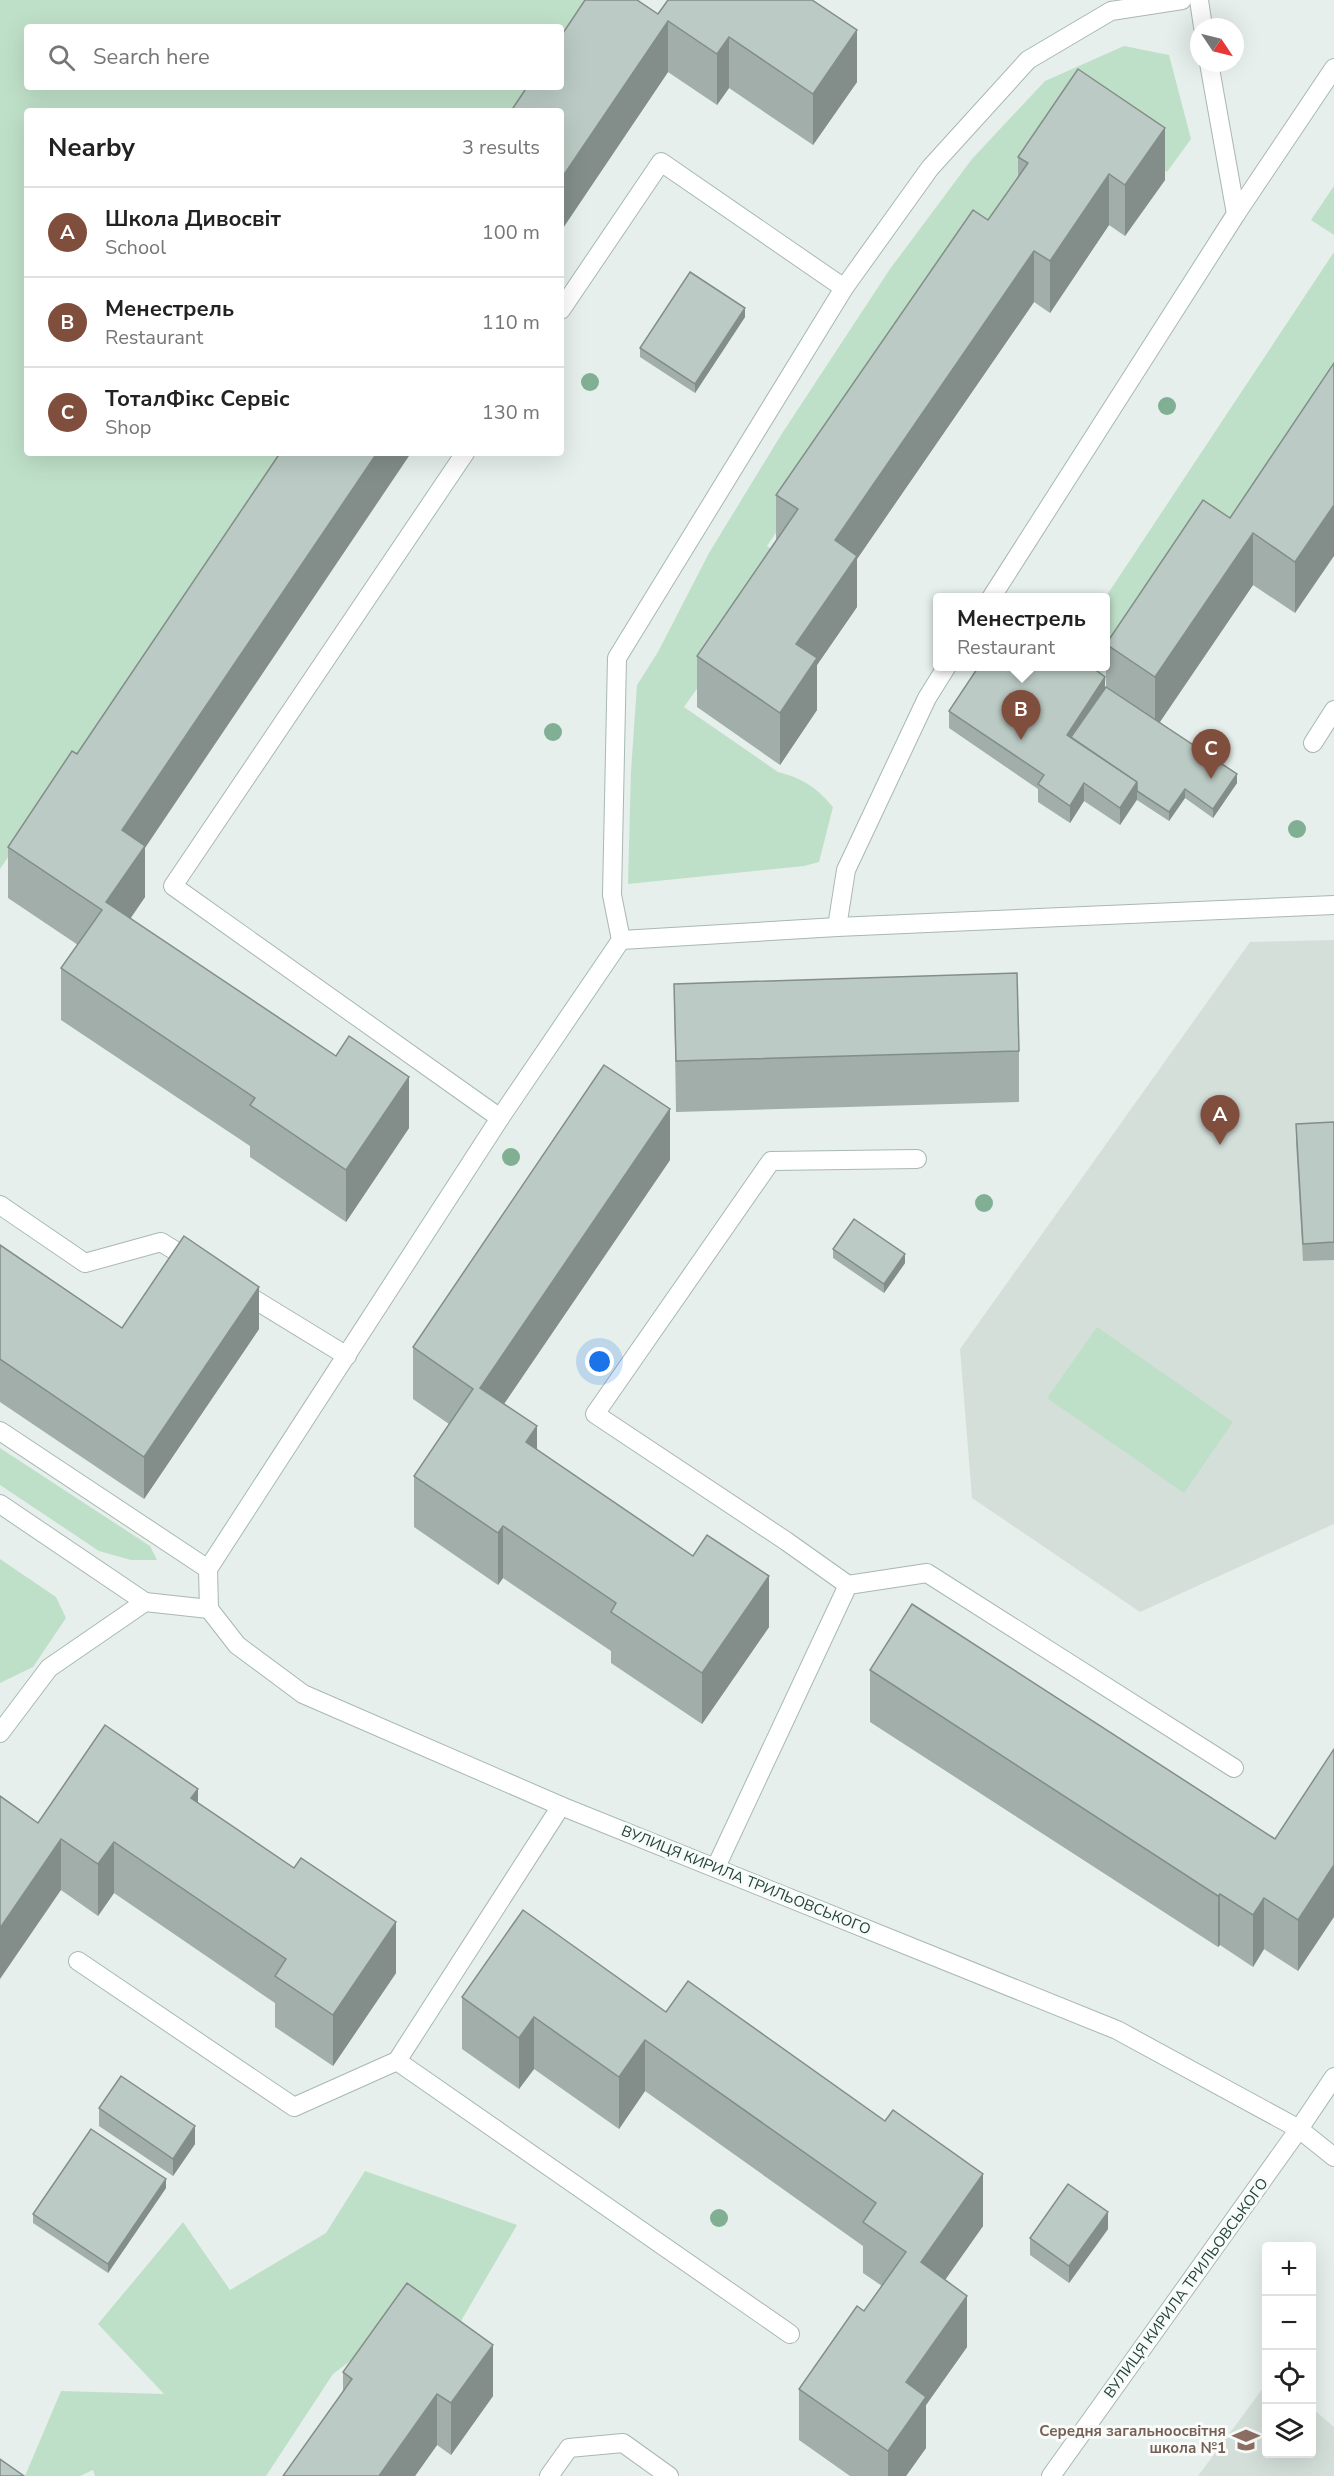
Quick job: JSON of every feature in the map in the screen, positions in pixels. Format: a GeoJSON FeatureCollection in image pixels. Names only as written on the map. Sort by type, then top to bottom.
{"type":"FeatureCollection","features":[{"type":"Feature","properties":{"kind":"street"},"geometry":{"type":"LineString","coordinates":[[0,1504],[145,1602],[209,1609],[208,1569],[500,1118],[621,940],[612,896],[617,658],[844,288],[930,168],[1028,60],[1110,5],[1182,0]]}},
{"type":"Feature","properties":{"kind":"street"},"geometry":{"type":"LineString","coordinates":[[1198,0],[1201,18]]}},
{"type":"Feature","properties":{"kind":"street"},"geometry":{"type":"LineString","coordinates":[[994,593],[1236,214],[1334,68]]}},
{"type":"Feature","properties":{"kind":"street"},"geometry":{"type":"LineString","coordinates":[[1211,72],[1236,214]]}},
{"type":"Feature","properties":{"kind":"street"},"geometry":{"type":"LineString","coordinates":[[564,306],[661,162],[844,288]]}},
{"type":"Feature","properties":{"kind":"street"},"geometry":{"type":"LineString","coordinates":[[463,456],[173,886],[500,1118]]}},
{"type":"Feature","properties":{"kind":"street"},"geometry":{"type":"LineString","coordinates":[[837,927],[846,870],[927,698],[944,671]]}},
{"type":"Feature","properties":{"kind":"street"},"geometry":{"type":"LineString","coordinates":[[1313,743],[1334,710]]}},
{"type":"Feature","properties":{"kind":"street"},"geometry":{"type":"LineString","coordinates":[[621,940],[837,927],[1334,905]]}},
{"type":"Feature","properties":{"kind":"street"},"geometry":{"type":"LineString","coordinates":[[917,1160],[771,1161],[595,1414],[848,1585],[927,1573],[1234,1768]]}},
{"type":"Feature","properties":{"kind":"street"},"geometry":{"type":"LineString","coordinates":[[0,1205],[85,1263],[161,1242],[347,1356]]}},
{"type":"Feature","properties":{"kind":"street"},"geometry":{"type":"LineString","coordinates":[[0,1431],[208,1569]]}},
{"type":"Feature","properties":{"kind":"street"},"geometry":{"type":"LineString","coordinates":[[716,1867],[848,1585]]}},
{"type":"Feature","properties":{"kind":"street"},"geometry":{"type":"LineString","coordinates":[[0,1733],[49,1668],[145,1602]]}},
{"type":"Feature","properties":{"kind":"street","name":"ВУЛИЦЯ КИРИЛА ТРИЛЬОВСЬКОГО"},"geometry":{"type":"LineString","coordinates":[[209,1609],[237,1645],[303,1694],[561,1806],[1117,2030],[1299,2129],[1334,2157]]}},
{"type":"Feature","properties":{"kind":"street"},"geometry":{"type":"LineString","coordinates":[[78,1961],[294,2107],[397,2061],[561,1806]]}},
{"type":"Feature","properties":{"kind":"street"},"geometry":{"type":"LineString","coordinates":[[397,2061],[790,2334]]}},
{"type":"Feature","properties":{"kind":"street"},"geometry":{"type":"LineString","coordinates":[[1299,2129],[1334,2077]]}},
{"type":"Feature","properties":{"kind":"street","name":"ВУЛИЦЯ КИРИЛА ТРИЛЬОВСЬКОГО"},"geometry":{"type":"LineString","coordinates":[[1051,2476],[1299,2129]]}},
{"type":"Feature","properties":{"kind":"street"},"geometry":{"type":"LineString","coordinates":[[549,2476],[569,2448],[623,2443],[669,2476]]}},
{"type":"Feature","properties":{"kind":"shaded area"},"geometry":{"type":"Polygon","coordinates":[[[1334,940],[1334,1524],[1140,1612],[972,1498],[960,1349],[1250,942],[1334,940]]]}},
{"type":"Feature","properties":{"kind":"shaded area","name":"Середня загальноосвітня школа №1"},"geometry":{"type":"Polygon","coordinates":[[[1262,2389],[1262,2458],[1316,2458],[1316,2411],[1334,2427],[1334,2476],[1198,2476],[1262,2389]]]}},
{"type":"Feature","properties":{"kind":"green space"},"geometry":{"type":"Polygon","coordinates":[[[0,0],[588,0],[564,36],[564,24],[24,24],[24,90],[527,90],[515,108],[24,108],[24,456],[280,456],[0,869],[0,0]]]}},
{"type":"Feature","properties":{"kind":"green space"},"geometry":{"type":"Polygon","coordinates":[[[1124,46],[1169,55],[1191,139],[1167,172],[1077,110],[968,251],[767,546],[788,561],[684,707],[778,772],[809,785],[833,807],[819,862],[804,866],[628,884],[631,771],[637,685],[658,652],[709,553],[781,435],[890,269],[972,159],[1045,81],[1124,46]]]}},
{"type":"Feature","properties":{"kind":"green space"},"geometry":{"type":"Polygon","coordinates":[[[1334,186],[1334,235],[1311,220],[1334,186]]]}},
{"type":"Feature","properties":{"kind":"green space"},"geometry":{"type":"Polygon","coordinates":[[[1334,252],[1334,406],[1231,560],[1200,539],[1102,686],[1079,671],[1110,671],[1108,593],[1334,252]]]}},
{"type":"Feature","properties":{"kind":"green space"},"geometry":{"type":"Polygon","coordinates":[[[1097,1327],[1233,1422],[1184,1493],[1047,1398],[1097,1327]]]}},
{"type":"Feature","properties":{"kind":"green space"},"geometry":{"type":"Polygon","coordinates":[[[0,1448],[150,1546],[157,1560],[131,1560],[99,1551],[0,1485],[0,1448]]]}},
{"type":"Feature","properties":{"kind":"green space"},"geometry":{"type":"Polygon","coordinates":[[[0,1559],[56,1597],[66,1618],[33,1667],[0,1683],[0,1559]]]}},
{"type":"Feature","properties":{"kind":"green space"},"geometry":{"type":"Polygon","coordinates":[[[365,2171],[517,2225],[461,2321],[420,2308],[333,2374],[266,2476],[95,2476],[93,2470],[80,2476],[25,2476],[61,2391],[164,2394],[98,2324],[183,2222],[230,2290],[326,2233],[365,2171]]]}},
{"type":"Feature","properties":{"kind":"building"},"geometry":{"type":"Polygon","coordinates":[[[585,0],[637,0],[658,14],[668,0],[812,0],[857,30],[813,94],[729,37],[717,54],[668,21],[564,175],[564,108],[513,108],[525,90],[564,90],[564,32],[585,0]]]}},
{"type":"Feature","properties":{"kind":"building"},"geometry":{"type":"Polygon","coordinates":[[[1078,69],[1165,128],[1125,185],[1109,174],[1050,261],[1034,251],[835,540],[857,556],[796,644],[817,658],[780,713],[697,656],[798,509],[776,495],[973,210],[988,220],[1028,163],[1018,157],[1078,69]]]}},
{"type":"Feature","properties":{"kind":"building"},"geometry":{"type":"Polygon","coordinates":[[[690,272],[745,308],[695,384],[640,348],[690,272]]]}},
{"type":"Feature","properties":{"kind":"building"},"geometry":{"type":"Polygon","coordinates":[[[1334,363],[1334,505],[1295,562],[1253,533],[1155,677],[1110,647],[1110,638],[1203,500],[1230,518],[1334,363]]]}},
{"type":"Feature","properties":{"kind":"building"},"geometry":{"type":"Polygon","coordinates":[[[278,456],[375,456],[122,830],[145,846],[106,902],[336,1056],[349,1036],[409,1077],[346,1170],[250,1105],[255,1098],[61,968],[102,910],[8,847],[72,751],[77,754],[278,456]]]}},
{"type":"Feature","properties":{"kind":"building"},"geometry":{"type":"Polygon","coordinates":[[[976,671],[1097,671],[1105,677],[1067,735],[1137,782],[1120,808],[1084,783],[1070,806],[1038,784],[1044,775],[949,711],[976,671]]]}},
{"type":"Feature","properties":{"kind":"building"},"geometry":{"type":"Polygon","coordinates":[[[1106,687],[1237,774],[1213,809],[1185,789],[1169,812],[1137,791],[1137,782],[1071,737],[1106,687]]]}},
{"type":"Feature","properties":{"kind":"building"},"geometry":{"type":"Polygon","coordinates":[[[1017,973],[1019,1051],[676,1061],[674,984],[1017,973]]]}},
{"type":"Feature","properties":{"kind":"building"},"geometry":{"type":"Polygon","coordinates":[[[604,1065],[670,1109],[480,1388],[537,1426],[526,1442],[693,1556],[707,1535],[769,1576],[702,1673],[611,1612],[616,1603],[503,1526],[498,1533],[414,1476],[473,1389],[413,1347],[604,1065]]]}},
{"type":"Feature","properties":{"kind":"building"},"geometry":{"type":"Polygon","coordinates":[[[1334,1122],[1334,1242],[1303,1244],[1296,1124],[1334,1122]]]}},
{"type":"Feature","properties":{"kind":"building"},"geometry":{"type":"Polygon","coordinates":[[[854,1219],[905,1254],[884,1284],[833,1249],[854,1219]]]}},
{"type":"Feature","properties":{"kind":"building"},"geometry":{"type":"Polygon","coordinates":[[[184,1236],[259,1287],[144,1457],[0,1359],[0,1245],[122,1328],[184,1236]]]}},
{"type":"Feature","properties":{"kind":"building"},"geometry":{"type":"Polygon","coordinates":[[[912,1604],[1275,1839],[1334,1749],[1334,1865],[1298,1920],[1264,1898],[1253,1915],[1220,1894],[1218,1896],[870,1670],[912,1604]]]}},
{"type":"Feature","properties":{"kind":"building"},"geometry":{"type":"Polygon","coordinates":[[[105,1725],[198,1789],[191,1798],[294,1868],[301,1858],[396,1922],[333,2015],[275,1976],[286,1959],[114,1842],[98,1864],[61,1839],[0,1928],[0,1796],[38,1823],[105,1725]]]}},
{"type":"Feature","properties":{"kind":"building"},"geometry":{"type":"Polygon","coordinates":[[[523,1910],[666,2012],[688,1981],[885,2121],[893,2110],[983,2174],[921,2262],[967,2296],[906,2382],[926,2397],[888,2451],[799,2389],[857,2306],[864,2311],[906,2252],[863,2222],[876,2203],[645,2040],[619,2077],[534,2017],[519,2038],[462,1997],[523,1910]]]}},
{"type":"Feature","properties":{"kind":"building"},"geometry":{"type":"Polygon","coordinates":[[[121,2076],[195,2126],[173,2159],[99,2108],[121,2076]]]}},
{"type":"Feature","properties":{"kind":"building"},"geometry":{"type":"Polygon","coordinates":[[[91,2129],[166,2179],[108,2264],[33,2214],[91,2129]]]}},
{"type":"Feature","properties":{"kind":"building"},"geometry":{"type":"Polygon","coordinates":[[[1068,2184],[1108,2212],[1069,2266],[1030,2238],[1068,2184]]]}},
{"type":"Feature","properties":{"kind":"building"},"geometry":{"type":"Polygon","coordinates":[[[407,2283],[493,2345],[451,2403],[437,2394],[379,2476],[283,2476],[352,2379],[343,2372],[407,2283]]]}},
{"type":"Feature","properties":{"kind":"building"},"geometry":{"type":"Polygon","coordinates":[[[0,2459],[24,2476],[0,2476],[0,2459]]]}},
{"type":"Feature","properties":{"kind":"place","name":"Менестрель"},"geometry":{"type":"Point","coordinates":[1021,740]}},
{"type":"Feature","properties":{"kind":"place","name":"ТоталФікс Сервіс"},"geometry":{"type":"Point","coordinates":[1211,779]}},
{"type":"Feature","properties":{"kind":"place","name":"Школа Дивосвіт"},"geometry":{"type":"Point","coordinates":[1220,1145]}},
{"type":"Feature","properties":{"kind":"place","name":"Середня загальноосвітня школа №1"},"geometry":{"type":"Point","coordinates":[1246,2440]}}]}
